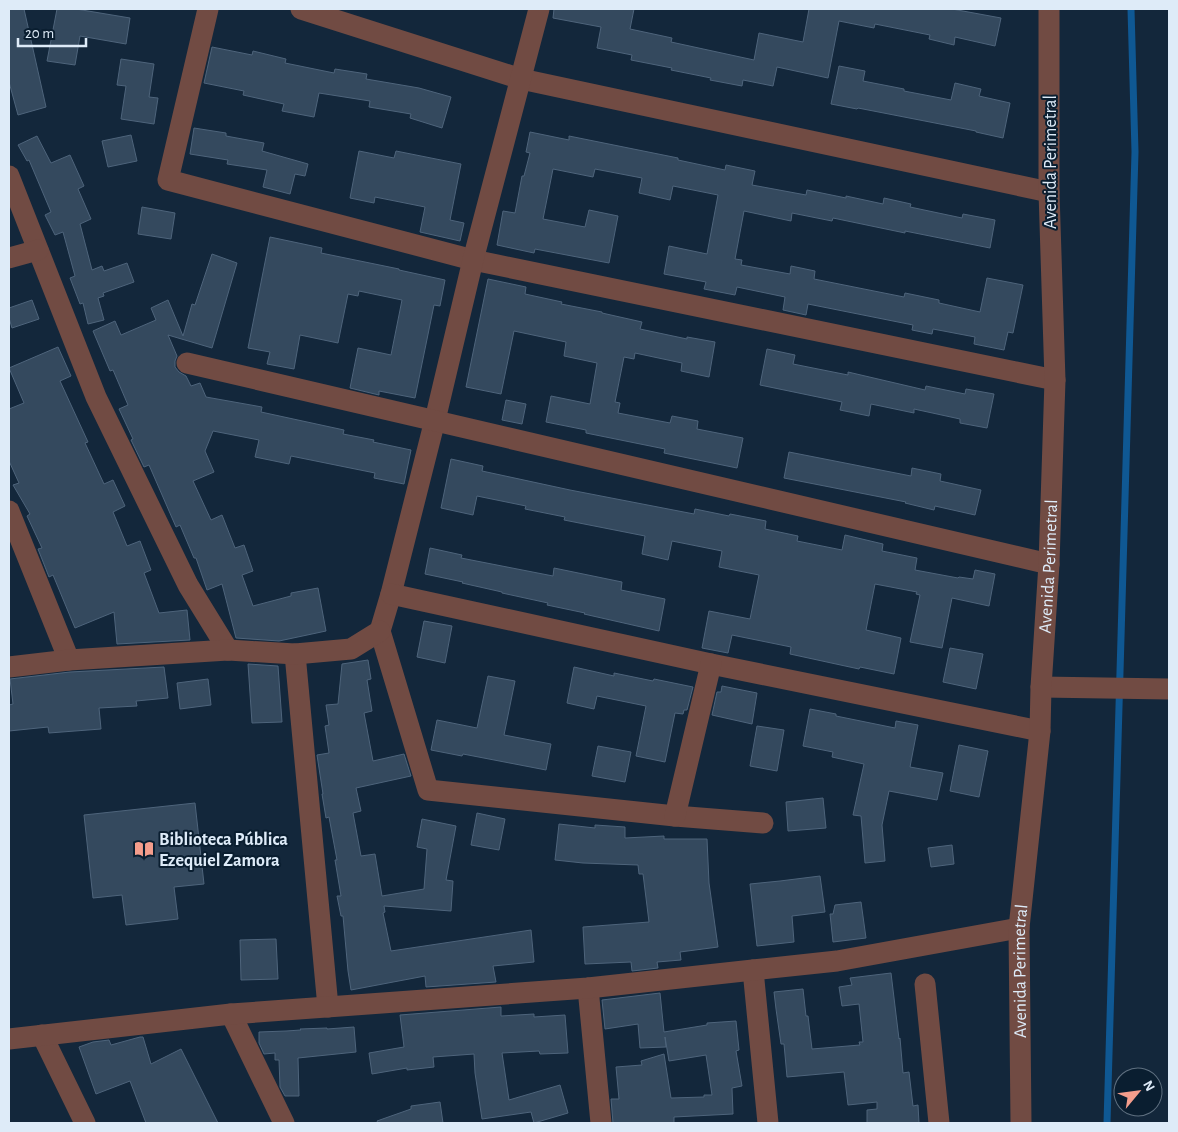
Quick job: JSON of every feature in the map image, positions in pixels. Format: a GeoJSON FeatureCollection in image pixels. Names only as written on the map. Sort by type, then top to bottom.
{"type":"FeatureCollection","features":[{"type":"Feature","properties":{"kind":"street"},"geometry":{"type":"LineString","coordinates":[[208,9],[168,180],[473,260],[1054,380]]}},
{"type":"Feature","properties":{"kind":"street"},"geometry":{"type":"LineString","coordinates":[[301,9],[521,79],[1049,192]]}},
{"type":"Feature","properties":{"kind":"street"},"geometry":{"type":"LineString","coordinates":[[539,9],[473,260],[435,420],[380,631],[428,790],[675,816],[763,822]]}},
{"type":"Feature","properties":{"kind":"street","name":"Avenida Perimetral"},"geometry":{"type":"LineString","coordinates":[[1021,1123],[1019,928],[1040,731],[1049,564],[1054,380],[1049,192],[1049,9]]}},
{"type":"Feature","properties":{"kind":"street"},"geometry":{"type":"LineString","coordinates":[[9,176],[96,397],[188,585],[228,650]]}},
{"type":"Feature","properties":{"kind":"street"},"geometry":{"type":"LineString","coordinates":[[9,258],[38,250]]}},
{"type":"Feature","properties":{"kind":"street"},"geometry":{"type":"LineString","coordinates":[[187,363],[1049,564]]}},
{"type":"Feature","properties":{"kind":"street"},"geometry":{"type":"LineString","coordinates":[[9,511],[69,660]]}},
{"type":"Feature","properties":{"kind":"street"},"geometry":{"type":"LineString","coordinates":[[391,594],[711,664],[1040,731]]}},
{"type":"Feature","properties":{"kind":"street"},"geometry":{"type":"LineString","coordinates":[[9,667],[69,660],[228,650],[295,654],[351,649],[380,631]]}},
{"type":"Feature","properties":{"kind":"street"},"geometry":{"type":"LineString","coordinates":[[295,654],[328,1007]]}},
{"type":"Feature","properties":{"kind":"street"},"geometry":{"type":"LineString","coordinates":[[675,816],[711,664]]}},
{"type":"Feature","properties":{"kind":"street"},"geometry":{"type":"LineString","coordinates":[[1041,686],[1159,689]]}},
{"type":"Feature","properties":{"kind":"street"},"geometry":{"type":"LineString","coordinates":[[9,1039],[230,1014],[588,988],[837,961],[1019,928]]}},
{"type":"Feature","properties":{"kind":"street"},"geometry":{"type":"LineString","coordinates":[[753,970],[768,1123]]}},
{"type":"Feature","properties":{"kind":"street"},"geometry":{"type":"LineString","coordinates":[[925,984],[939,1123]]}},
{"type":"Feature","properties":{"kind":"street"},"geometry":{"type":"LineString","coordinates":[[588,988],[601,1123]]}},
{"type":"Feature","properties":{"kind":"street"},"geometry":{"type":"LineString","coordinates":[[230,1014],[284,1123]]}},
{"type":"Feature","properties":{"kind":"street"},"geometry":{"type":"LineString","coordinates":[[42,1035],[85,1123]]}},
{"type":"Feature","properties":{"kind":"building"},"geometry":{"type":"Polygon","coordinates":[[[9,9],[24,9],[46,107],[18,115],[9,82],[9,9]]]}},
{"type":"Feature","properties":{"kind":"building"},"geometry":{"type":"Polygon","coordinates":[[[57,9],[76,9],[130,18],[126,44],[80,36],[75,65],[47,61],[57,9]]]}},
{"type":"Feature","properties":{"kind":"building"},"geometry":{"type":"Polygon","coordinates":[[[554,9],[634,9],[630,29],[672,38],[671,42],[754,60],[759,33],[803,42],[809,9],[952,9],[1001,18],[995,46],[955,37],[954,45],[929,39],[930,35],[875,24],[874,28],[839,21],[828,78],[777,67],[773,86],[743,80],[742,86],[671,70],[672,68],[631,60],[632,55],[597,48],[601,27],[553,18],[554,9]]]}},
{"type":"Feature","properties":{"kind":"building"},"geometry":{"type":"Polygon","coordinates":[[[212,47],[252,55],[253,51],[286,59],[285,63],[334,73],[335,69],[367,74],[366,79],[419,88],[451,97],[442,128],[410,118],[411,114],[369,107],[370,101],[319,93],[314,117],[282,111],[284,104],[243,95],[244,91],[204,83],[212,47]]]}},
{"type":"Feature","properties":{"kind":"building"},"geometry":{"type":"Polygon","coordinates":[[[121,59],[154,64],[149,97],[158,98],[154,124],[121,119],[126,86],[117,85],[121,59]]]}},
{"type":"Feature","properties":{"kind":"building"},"geometry":{"type":"Polygon","coordinates":[[[839,66],[865,71],[863,81],[951,100],[955,83],[981,89],[979,96],[1010,103],[1003,138],[976,131],[831,104],[839,66]]]}},
{"type":"Feature","properties":{"kind":"building"},"geometry":{"type":"Polygon","coordinates":[[[194,128],[226,133],[226,136],[264,143],[262,151],[308,164],[305,176],[295,174],[290,194],[263,187],[267,170],[227,164],[228,160],[190,154],[194,128]]]}},
{"type":"Feature","properties":{"kind":"building"},"geometry":{"type":"Polygon","coordinates":[[[530,132],[569,140],[569,136],[678,158],[678,160],[725,170],[726,165],[755,171],[752,185],[806,195],[807,190],[883,204],[884,198],[911,204],[910,207],[962,218],[963,214],[995,220],[990,248],[833,218],[832,221],[792,213],[791,221],[744,211],[735,259],[742,260],[741,265],[790,274],[791,266],[815,271],[814,279],[904,297],[905,293],[939,300],[939,303],[980,312],[987,278],[1023,285],[1013,333],[1008,332],[1004,350],[974,344],[975,337],[933,329],[932,334],[912,330],[913,325],[808,304],[806,315],[783,310],[785,297],[737,287],[735,295],[704,289],[706,282],[664,274],[669,246],[707,254],[718,195],[673,186],[670,200],[639,193],[642,178],[595,169],[593,177],[553,169],[543,219],[585,227],[589,210],[618,216],[609,263],[535,249],[534,253],[497,245],[503,211],[515,213],[522,176],[524,176],[530,153],[526,152],[530,132]]]}},
{"type":"Feature","properties":{"kind":"building"},"geometry":{"type":"Polygon","coordinates":[[[131,135],[137,161],[108,167],[102,141],[131,135]]]}},
{"type":"Feature","properties":{"kind":"building"},"geometry":{"type":"Polygon","coordinates":[[[37,136],[51,163],[70,155],[84,186],[78,189],[91,219],[80,224],[92,270],[102,266],[104,271],[127,263],[134,282],[103,293],[104,296],[98,298],[104,320],[88,324],[83,303],[80,304],[70,278],[75,276],[63,232],[55,235],[45,215],[51,212],[29,160],[27,161],[18,145],[37,136]]]}},
{"type":"Feature","properties":{"kind":"building"},"geometry":{"type":"Polygon","coordinates":[[[359,151],[394,158],[396,151],[461,164],[450,220],[464,223],[460,241],[420,232],[425,207],[375,197],[374,203],[350,198],[359,151]]]}},
{"type":"Feature","properties":{"kind":"building"},"geometry":{"type":"Polygon","coordinates":[[[142,207],[175,213],[171,239],[138,234],[142,207]]]}},
{"type":"Feature","properties":{"kind":"building"},"geometry":{"type":"Polygon","coordinates":[[[270,237],[322,248],[321,253],[445,280],[440,306],[434,305],[415,398],[379,391],[379,395],[350,388],[358,348],[391,355],[402,300],[359,291],[358,296],[348,294],[338,343],[300,335],[294,369],[267,364],[270,352],[248,348],[270,237]]]}},
{"type":"Feature","properties":{"kind":"building"},"geometry":{"type":"Polygon","coordinates":[[[212,254],[237,263],[212,348],[168,335],[177,356],[175,367],[186,376],[191,386],[200,383],[206,397],[262,407],[261,412],[344,430],[343,434],[411,450],[404,484],[374,478],[375,473],[291,456],[289,464],[255,457],[259,440],[213,431],[205,451],[214,472],[193,481],[211,520],[222,515],[235,548],[244,545],[253,571],[242,575],[253,606],[291,596],[291,593],[318,588],[326,631],[279,641],[236,638],[222,584],[207,590],[196,558],[194,558],[180,525],[176,527],[149,465],[144,467],[131,440],[133,439],[119,409],[128,405],[113,370],[110,371],[93,331],[115,321],[121,335],[156,320],[151,308],[168,300],[183,336],[192,304],[195,305],[212,254]]]}},
{"type":"Feature","properties":{"kind":"building"},"geometry":{"type":"Polygon","coordinates":[[[488,279],[526,287],[525,294],[642,322],[640,329],[687,339],[687,337],[715,342],[709,377],[681,371],[682,363],[635,353],[634,359],[624,357],[615,402],[620,403],[618,413],[670,423],[672,416],[698,421],[697,429],[743,438],[737,468],[664,453],[665,449],[586,433],[586,430],[546,422],[551,396],[590,404],[597,363],[564,356],[566,342],[514,331],[501,394],[466,387],[488,279]]]}},
{"type":"Feature","properties":{"kind":"building"},"geometry":{"type":"Polygon","coordinates":[[[32,300],[39,319],[12,328],[9,308],[32,300]]]}},
{"type":"Feature","properties":{"kind":"building"},"geometry":{"type":"Polygon","coordinates":[[[58,347],[71,376],[60,381],[88,442],[85,443],[104,484],[113,480],[125,506],[113,512],[127,546],[140,541],[151,570],[144,573],[159,613],[187,610],[190,640],[117,644],[114,612],[75,628],[53,575],[49,577],[38,549],[42,548],[27,516],[30,514],[13,485],[19,483],[9,461],[9,409],[24,403],[9,368],[58,347]]]}},
{"type":"Feature","properties":{"kind":"building"},"geometry":{"type":"Polygon","coordinates":[[[767,349],[795,355],[793,364],[848,375],[848,372],[925,390],[926,386],[965,394],[966,389],[994,394],[987,428],[960,423],[960,419],[914,409],[914,413],[871,404],[869,416],[840,410],[842,402],[760,385],[767,349]]]}},
{"type":"Feature","properties":{"kind":"building"},"geometry":{"type":"Polygon","coordinates":[[[506,400],[526,404],[522,424],[502,420],[506,400]]]}},
{"type":"Feature","properties":{"kind":"building"},"geometry":{"type":"Polygon","coordinates":[[[789,452],[911,476],[912,468],[941,474],[940,481],[981,490],[975,515],[935,506],[934,510],[906,502],[784,478],[789,452]]]}},
{"type":"Feature","properties":{"kind":"building"},"geometry":{"type":"Polygon","coordinates":[[[451,459],[483,466],[482,471],[570,490],[694,514],[695,509],[766,521],[765,529],[798,536],[797,541],[842,550],[845,535],[883,544],[882,551],[917,558],[915,570],[973,579],[975,570],[995,574],[989,606],[952,598],[942,648],[910,642],[920,595],[916,594],[917,592],[875,584],[866,630],[901,638],[894,674],[860,667],[859,669],[790,654],[791,647],[732,635],[728,653],[702,648],[709,611],[750,619],[759,575],[719,567],[722,551],[672,541],[668,560],[642,554],[645,536],[564,520],[565,517],[525,509],[526,506],[477,496],[473,515],[441,508],[451,459]]]}},
{"type":"Feature","properties":{"kind":"building"},"geometry":{"type":"Polygon","coordinates":[[[430,548],[462,555],[461,558],[553,576],[554,568],[622,582],[621,590],[665,599],[659,631],[425,574],[430,548]]]}},
{"type":"Feature","properties":{"kind":"building"},"geometry":{"type":"Polygon","coordinates":[[[424,621],[452,626],[445,663],[417,657],[424,621]]]}},
{"type":"Feature","properties":{"kind":"building"},"geometry":{"type":"Polygon","coordinates":[[[950,648],[983,654],[976,689],[943,682],[950,648]]]}},
{"type":"Feature","properties":{"kind":"building"},"geometry":{"type":"Polygon","coordinates":[[[368,660],[371,679],[367,680],[372,711],[364,713],[373,761],[404,754],[411,776],[356,788],[361,811],[353,813],[361,856],[375,854],[382,896],[424,889],[427,849],[417,847],[422,819],[456,826],[446,880],[453,881],[451,911],[384,906],[385,912],[383,913],[391,951],[531,930],[534,962],[493,966],[496,982],[426,987],[425,976],[351,990],[343,916],[341,916],[337,896],[341,896],[335,860],[337,860],[329,817],[326,818],[317,755],[329,753],[325,726],[329,725],[326,705],[338,704],[342,664],[368,660]]]}},
{"type":"Feature","properties":{"kind":"building"},"geometry":{"type":"Polygon","coordinates":[[[248,664],[278,666],[282,722],[252,723],[248,664]]]}},
{"type":"Feature","properties":{"kind":"building"},"geometry":{"type":"Polygon","coordinates":[[[164,667],[168,698],[136,701],[137,706],[99,708],[101,729],[49,733],[48,727],[9,731],[9,705],[13,704],[10,679],[70,672],[164,667]]]}},
{"type":"Feature","properties":{"kind":"building"},"geometry":{"type":"Polygon","coordinates":[[[574,667],[614,676],[614,673],[693,687],[687,710],[684,710],[683,714],[675,713],[665,762],[636,756],[646,706],[597,696],[594,709],[567,703],[574,667]]]}},
{"type":"Feature","properties":{"kind":"building"},"geometry":{"type":"Polygon","coordinates":[[[488,676],[515,681],[504,735],[551,744],[546,770],[463,754],[462,756],[431,750],[437,720],[477,728],[488,676]]]}},
{"type":"Feature","properties":{"kind":"building"},"geometry":{"type":"Polygon","coordinates":[[[208,679],[211,705],[180,709],[177,683],[208,679]]]}},
{"type":"Feature","properties":{"kind":"building"},"geometry":{"type":"Polygon","coordinates":[[[722,686],[757,693],[752,724],[712,715],[717,692],[721,692],[722,686]]]}},
{"type":"Feature","properties":{"kind":"building"},"geometry":{"type":"Polygon","coordinates":[[[810,709],[895,728],[896,721],[918,725],[910,767],[943,773],[937,800],[889,791],[882,825],[885,861],[865,863],[861,816],[853,815],[864,764],[832,757],[833,752],[803,746],[810,709]]]}},
{"type":"Feature","properties":{"kind":"building"},"geometry":{"type":"Polygon","coordinates":[[[757,726],[784,730],[777,771],[750,766],[757,726]]]}},
{"type":"Feature","properties":{"kind":"building"},"geometry":{"type":"Polygon","coordinates":[[[959,745],[988,751],[979,797],[950,791],[959,745]]]}},
{"type":"Feature","properties":{"kind":"building"},"geometry":{"type":"Polygon","coordinates":[[[598,746],[631,752],[625,782],[592,776],[598,746]]]}},
{"type":"Feature","properties":{"kind":"building"},"geometry":{"type":"Polygon","coordinates":[[[823,798],[826,828],[788,831],[786,802],[823,798]]]}},
{"type":"Feature","properties":{"kind":"building","name":"Biblioteca Pública Ezequiel Zamora"},"geometry":{"type":"Polygon","coordinates":[[[195,803],[204,884],[174,887],[178,919],[126,925],[122,895],[93,898],[84,815],[195,803]]]}},
{"type":"Feature","properties":{"kind":"building"},"geometry":{"type":"Polygon","coordinates":[[[477,813],[505,819],[499,850],[471,845],[477,813]]]}},
{"type":"Feature","properties":{"kind":"building"},"geometry":{"type":"Polygon","coordinates":[[[559,824],[595,828],[595,825],[625,827],[625,838],[664,836],[664,839],[707,839],[709,883],[718,947],[680,952],[681,960],[657,962],[658,968],[632,971],[631,962],[585,964],[583,927],[649,922],[643,874],[639,874],[638,865],[555,860],[559,824]]]}},
{"type":"Feature","properties":{"kind":"building"},"geometry":{"type":"Polygon","coordinates":[[[952,845],[954,864],[931,867],[928,848],[952,845]]]}},
{"type":"Feature","properties":{"kind":"building"},"geometry":{"type":"Polygon","coordinates":[[[820,876],[825,912],[792,916],[794,942],[757,946],[750,884],[820,876]]]}},
{"type":"Feature","properties":{"kind":"building"},"geometry":{"type":"Polygon","coordinates":[[[861,902],[866,938],[833,942],[830,914],[833,914],[835,905],[861,902]]]}},
{"type":"Feature","properties":{"kind":"building"},"geometry":{"type":"Polygon","coordinates":[[[276,939],[278,979],[241,980],[240,940],[276,939]]]}},
{"type":"Feature","properties":{"kind":"building"},"geometry":{"type":"Polygon","coordinates":[[[891,973],[903,1073],[909,1072],[913,1106],[918,1105],[919,1123],[867,1123],[867,1110],[877,1109],[877,1102],[848,1105],[844,1072],[787,1077],[784,1044],[781,1044],[774,992],[803,989],[812,1049],[860,1045],[859,1042],[863,1042],[859,1004],[842,1006],[839,987],[852,985],[850,978],[891,973]]]}},
{"type":"Feature","properties":{"kind":"building"},"geometry":{"type":"Polygon","coordinates":[[[660,993],[664,1032],[707,1025],[707,1023],[736,1021],[739,1050],[736,1051],[742,1086],[732,1088],[733,1114],[674,1117],[674,1123],[613,1123],[611,1099],[619,1099],[616,1067],[642,1065],[641,1061],[664,1054],[671,1098],[712,1095],[706,1055],[669,1061],[665,1037],[666,1047],[640,1048],[638,1024],[605,1029],[602,1000],[660,993]]]}},
{"type":"Feature","properties":{"kind":"building"},"geometry":{"type":"Polygon","coordinates":[[[501,1007],[501,1016],[534,1014],[534,1017],[565,1015],[568,1053],[540,1054],[539,1051],[502,1053],[509,1100],[560,1085],[568,1113],[534,1123],[531,1112],[482,1119],[474,1054],[433,1057],[434,1067],[407,1070],[407,1068],[372,1074],[369,1053],[404,1047],[400,1015],[501,1007]]]}},
{"type":"Feature","properties":{"kind":"building"},"geometry":{"type":"Polygon","coordinates":[[[354,1027],[356,1052],[298,1058],[299,1096],[285,1096],[280,1087],[279,1060],[275,1060],[275,1053],[264,1054],[259,1043],[259,1032],[354,1027]]]}},
{"type":"Feature","properties":{"kind":"building"},"geometry":{"type":"Polygon","coordinates":[[[143,1037],[151,1064],[181,1049],[218,1123],[146,1123],[130,1081],[96,1094],[79,1047],[93,1042],[109,1040],[111,1045],[143,1037]]]}},
{"type":"Feature","properties":{"kind":"building"},"geometry":{"type":"Polygon","coordinates":[[[440,1102],[443,1123],[378,1123],[377,1121],[411,1109],[411,1106],[440,1102]]]}},
{"type":"Feature","properties":{"kind":"waterway"},"geometry":{"type":"LineString","coordinates":[[1107,1123],[1135,152],[1131,9]]}},
{"type":"Feature","properties":{"kind":"place","name":"Biblioteca Pública Ezequiel Zamora"},"geometry":{"type":"Point","coordinates":[144,849]}}]}
